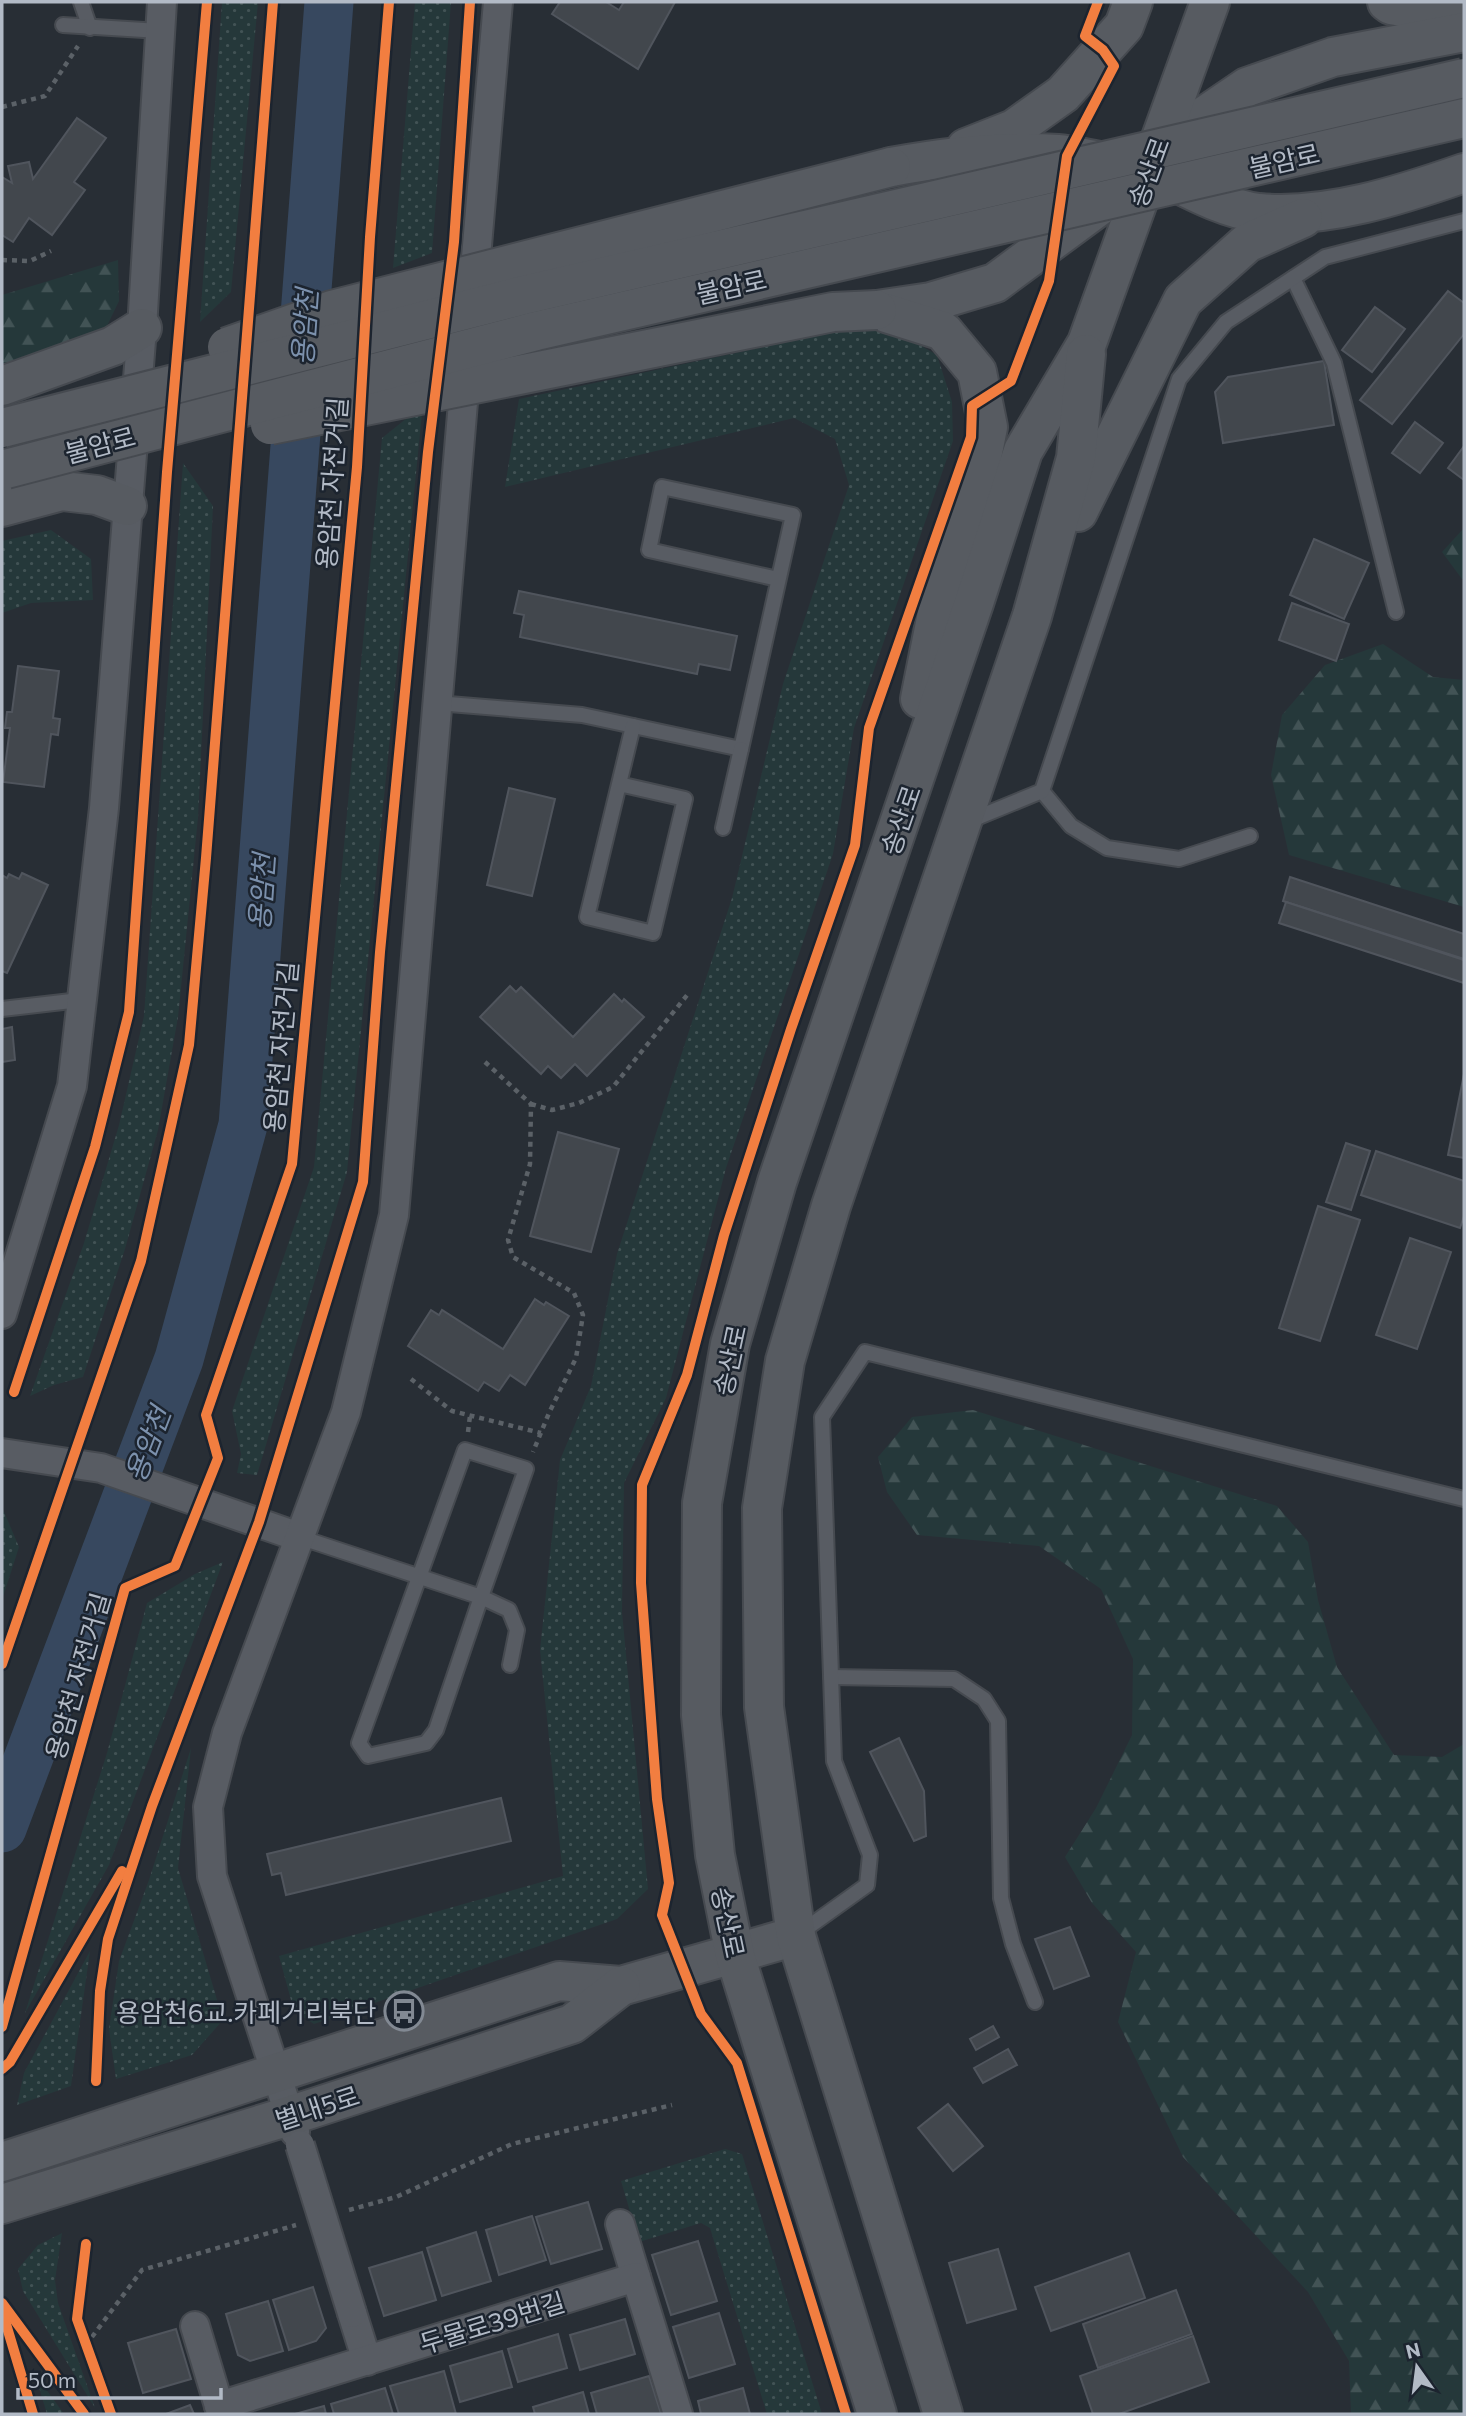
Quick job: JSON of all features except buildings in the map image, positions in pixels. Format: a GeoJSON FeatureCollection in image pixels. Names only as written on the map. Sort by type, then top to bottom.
{"type":"FeatureCollection","features":[{"type":"Feature","properties":{"kind":"street"},"geometry":{"type":"LineString","coordinates":[[2,1314],[72,1086],[104,808],[142,328],[162,2]]}},
{"type":"Feature","properties":{"kind":"street"},"geometry":{"type":"LineString","coordinates":[[367,2361],[212,1876],[208,1807],[228,1733],[346,1412],[394,1215],[498,2]]}},
{"type":"Feature","properties":{"kind":"street"},"geometry":{"type":"LineString","coordinates":[[943,158],[1014,129],[1063,94],[1124,26],[1133,2]]}},
{"type":"Feature","properties":{"kind":"street","name":"송산로"},"geometry":{"type":"LineString","coordinates":[[877,2414],[735,1955],[715,1855],[701,1714],[702,1503],[730,1344],[777,1182],[1023,451],[1087,343],[1210,2]]}},
{"type":"Feature","properties":{"kind":"street"},"geometry":{"type":"LineString","coordinates":[[1387,2],[1391,5],[1464,18]]}},
{"type":"Feature","properties":{"kind":"street"},"geometry":{"type":"LineString","coordinates":[[4,470],[206,438],[833,312],[877,310],[932,302],[995,283],[1149,169],[1197,121],[1247,87],[1333,57],[1464,32]]}},
{"type":"Feature","properties":{"kind":"street","name":"불암로"},"geometry":{"type":"LineString","coordinates":[[2,427],[524,295],[1464,78]]}},
{"type":"Feature","properties":{"kind":"street","name":"불암로"},"geometry":{"type":"LineString","coordinates":[[4,470],[536,331],[1464,118]]}},
{"type":"Feature","properties":{"kind":"street"},"geometry":{"type":"LineString","coordinates":[[2,427],[332,310],[891,167],[943,158],[1059,154],[1149,169],[1207,198],[1258,213],[1318,211],[1396,197],[1464,173]]}},
{"type":"Feature","properties":{"kind":"street"},"geometry":{"type":"LineString","coordinates":[[1037,592],[1183,300],[1247,243],[1318,211]]}},
{"type":"Feature","properties":{"kind":"street"},"geometry":{"type":"LineString","coordinates":[[877,310],[943,331],[977,372],[988,427],[977,483],[944,578],[890,851]]}},
{"type":"Feature","properties":{"kind":"street"},"geometry":{"type":"LineString","coordinates":[[2,386],[113,346],[142,328]]}},
{"type":"Feature","properties":{"kind":"street","name":"송산로"},"geometry":{"type":"LineString","coordinates":[[943,2414],[796,1936],[764,1707],[762,1508],[785,1361],[831,1206],[1032,616],[1076,458],[1087,343]]}},
{"type":"Feature","properties":{"kind":"street"},"geometry":{"type":"LineString","coordinates":[[2,508],[62,491],[97,495],[127,506]]}},
{"type":"Feature","properties":{"kind":"street"},"geometry":{"type":"LineString","coordinates":[[5,1452],[101,1468],[299,1536]]}},
{"type":"Feature","properties":{"kind":"street","name":"별내5로"},"geometry":{"type":"LineString","coordinates":[[2,2162],[559,1981],[621,1986],[796,1936]]}},
{"type":"Feature","properties":{"kind":"street","name":"별내5로"},"geometry":{"type":"LineString","coordinates":[[2,2204],[76,2180],[294,2130],[572,2024],[621,1986]]}},
{"type":"Feature","properties":{"kind":"street"},"geometry":{"type":"LineString","coordinates":[[620,2224],[678,2414]]}},
{"type":"Feature","properties":{"kind":"street","name":"두물로39번길"},"geometry":{"type":"LineString","coordinates":[[221,2410],[367,2361],[636,2277]]}},
{"type":"Feature","properties":{"kind":"street"},"geometry":{"type":"LineString","coordinates":[[195,2326],[221,2410]]}},
{"type":"Feature","properties":{"kind":"lane"},"geometry":{"type":"LineString","coordinates":[[81,2],[90,27]]}},
{"type":"Feature","properties":{"kind":"lane"},"geometry":{"type":"LineString","coordinates":[[63,26],[160,31]]}},
{"type":"Feature","properties":{"kind":"lane"},"geometry":{"type":"LineString","coordinates":[[1042,792],[1179,379],[1226,322],[1325,257],[1464,221]]}},
{"type":"Feature","properties":{"kind":"lane"},"geometry":{"type":"LineString","coordinates":[[1293,278],[1334,363],[1396,612]]}},
{"type":"Feature","properties":{"kind":"lane"},"geometry":{"type":"LineString","coordinates":[[723,828],[793,515],[662,487],[649,550],[778,579]]}},
{"type":"Feature","properties":{"kind":"lane"},"geometry":{"type":"LineString","coordinates":[[437,703],[582,715],[741,749]]}},
{"type":"Feature","properties":{"kind":"lane"},"geometry":{"type":"LineString","coordinates":[[619,784],[685,799],[653,933],[587,917],[619,784],[633,726]]}},
{"type":"Feature","properties":{"kind":"lane"},"geometry":{"type":"LineString","coordinates":[[961,824],[1042,792]]}},
{"type":"Feature","properties":{"kind":"lane"},"geometry":{"type":"LineString","coordinates":[[1042,792],[1070,826],[1107,848],[1179,859],[1250,836]]}},
{"type":"Feature","properties":{"kind":"lane"},"geometry":{"type":"LineString","coordinates":[[2,1009],[80,1000]]}},
{"type":"Feature","properties":{"kind":"lane"},"geometry":{"type":"LineString","coordinates":[[796,1936],[867,1885],[870,1855],[834,1762],[822,1417],[864,1352],[1464,1499]]}},
{"type":"Feature","properties":{"kind":"lane"},"geometry":{"type":"LineString","coordinates":[[465,1450],[526,1469],[436,1730],[426,1743],[368,1756],[359,1743],[465,1450]]}},
{"type":"Feature","properties":{"kind":"lane"},"geometry":{"type":"LineString","coordinates":[[299,1536],[481,1597],[509,1610],[517,1630],[510,1665]]}},
{"type":"Feature","properties":{"kind":"lane"},"geometry":{"type":"LineString","coordinates":[[831,1677],[954,1679],[984,1699],[998,1721],[1001,1898],[1013,1944],[1035,2002]]}},
{"type":"Feature","properties":{"kind":"path"},"geometry":{"type":"LineString","coordinates":[[2,107],[45,96],[90,27]]}},
{"type":"Feature","properties":{"kind":"path"},"geometry":{"type":"LineString","coordinates":[[2,260],[30,261],[51,251]]}},
{"type":"Feature","properties":{"kind":"path"},"geometry":{"type":"LineString","coordinates":[[485,1062],[531,1104],[552,1110],[579,1103],[613,1087],[688,994]]}},
{"type":"Feature","properties":{"kind":"path"},"geometry":{"type":"LineString","coordinates":[[526,1469],[576,1358],[583,1315],[574,1293],[513,1257],[508,1240],[530,1164],[531,1104]]}},
{"type":"Feature","properties":{"kind":"path"},"geometry":{"type":"LineString","coordinates":[[411,1378],[452,1411],[541,1433]]}},
{"type":"Feature","properties":{"kind":"path"},"geometry":{"type":"LineString","coordinates":[[343,2212],[396,2197],[512,2144],[671,2105]]}},
{"type":"Feature","properties":{"kind":"path"},"geometry":{"type":"LineString","coordinates":[[86,2346],[142,2270],[303,2224]]}},
{"type":"Feature","properties":{"kind":"path"},"geometry":{"type":"LineString","coordinates":[[82,2332],[90,2357]]}},
{"type":"Feature","properties":{"kind":"green space"},"geometry":{"type":"Polygon","coordinates":[[[222,2],[258,2],[231,292],[200,322],[222,2]]]}},
{"type":"Feature","properties":{"kind":"green space"},"geometry":{"type":"Polygon","coordinates":[[[415,2],[451,2],[432,253],[393,268],[415,2]]]}},
{"type":"Feature","properties":{"kind":"green space"},"geometry":{"type":"Polygon","coordinates":[[[118,260],[119,301],[106,328],[58,352],[2,372],[2,295],[118,260]]]}},
{"type":"Feature","properties":{"kind":"green space"},"geometry":{"type":"Polygon","coordinates":[[[863,326],[904,336],[937,355],[952,402],[953,441],[854,728],[833,854],[726,1168],[666,1398],[624,1483],[622,1612],[648,1889],[617,1919],[314,2024],[294,2011],[279,1956],[563,1876],[540,1650],[560,1460],[591,1386],[617,1254],[732,898],[783,684],[849,485],[835,439],[794,418],[505,487],[519,399],[863,326]]]}},
{"type":"Feature","properties":{"kind":"green space"},"geometry":{"type":"Polygon","coordinates":[[[422,413],[347,1172],[257,1475],[237,1473],[241,1454],[232,1411],[314,1167],[382,438],[412,414],[422,413]]]}},
{"type":"Feature","properties":{"kind":"green space"},"geometry":{"type":"Polygon","coordinates":[[[183,463],[213,506],[198,818],[178,1017],[158,1130],[125,1249],[83,1377],[54,1385],[30,1396],[84,1243],[119,1125],[144,1016],[183,463]]]}},
{"type":"Feature","properties":{"kind":"green space"},"geometry":{"type":"Polygon","coordinates":[[[1464,528],[1464,579],[1462,579],[1442,552],[1464,528]]]}},
{"type":"Feature","properties":{"kind":"green space"},"geometry":{"type":"Polygon","coordinates":[[[51,530],[91,559],[93,600],[31,603],[2,613],[2,541],[51,530]]]}},
{"type":"Feature","properties":{"kind":"green space"},"geometry":{"type":"Polygon","coordinates":[[[1383,644],[1433,677],[1464,680],[1464,907],[1289,855],[1271,775],[1282,715],[1325,665],[1383,644]]]}},
{"type":"Feature","properties":{"kind":"green space"},"geometry":{"type":"Polygon","coordinates":[[[973,1410],[1277,1506],[1308,1542],[1318,1600],[1337,1667],[1394,1755],[1442,1757],[1464,1744],[1464,2414],[1351,2414],[1349,2361],[1308,2292],[1183,2157],[1118,2022],[1136,1952],[1092,1903],[1065,1857],[1096,1808],[1132,1735],[1133,1659],[1101,1589],[1039,1546],[917,1535],[887,1492],[878,1457],[912,1417],[973,1410]]]}},
{"type":"Feature","properties":{"kind":"green space"},"geometry":{"type":"Polygon","coordinates":[[[2,1507],[19,1547],[2,1600],[2,1507]]]}},
{"type":"Feature","properties":{"kind":"green space"},"geometry":{"type":"Polygon","coordinates":[[[223,1562],[109,1865],[25,2013],[107,1753],[147,1603],[195,1574],[223,1562]]]}},
{"type":"Feature","properties":{"kind":"green space"},"geometry":{"type":"Polygon","coordinates":[[[191,1748],[178,1868],[223,2020],[192,2055],[116,2079],[109,2029],[119,1961],[149,1880],[191,1748]]]}},
{"type":"Feature","properties":{"kind":"green space"},"geometry":{"type":"Polygon","coordinates":[[[90,1951],[71,2086],[17,2105],[24,2073],[90,1951]]]}},
{"type":"Feature","properties":{"kind":"green space"},"geometry":{"type":"Polygon","coordinates":[[[725,2149],[742,2154],[822,2414],[767,2414],[710,2228],[701,2223],[639,2242],[621,2181],[725,2149]]]}},
{"type":"Feature","properties":{"kind":"green space"},"geometry":{"type":"Polygon","coordinates":[[[62,2233],[55,2280],[58,2303],[95,2408],[23,2291],[18,2269],[38,2245],[62,2233]]]}},
{"type":"Feature","properties":{"kind":"green space"},"geometry":{"type":"Polygon","coordinates":[[[35,2374],[64,2414],[47,2414],[35,2374]]]}},
{"type":"Feature","properties":{"kind":"waterway","name":"용암천"},"geometry":{"type":"LineString","coordinates":[[2,1828],[179,1359],[243,1125],[329,2]]}},
{"type":"Feature","properties":{"kind":"cycle path"},"geometry":{"type":"LineString","coordinates":[[14,1392],[95,1147],[129,1012],[167,472],[207,2]]}},
{"type":"Feature","properties":{"kind":"cycle path"},"geometry":{"type":"LineString","coordinates":[[2,1664],[141,1261],[189,1045],[273,2]]}},
{"type":"Feature","properties":{"kind":"cycle path","name":"용암천 자전거길"},"geometry":{"type":"LineString","coordinates":[[2,2027],[125,1588],[175,1566],[218,1458],[206,1415],[292,1164],[357,467],[370,237],[389,2]]}},
{"type":"Feature","properties":{"kind":"cycle path"},"geometry":{"type":"LineString","coordinates":[[96,2081],[100,1991],[108,1939],[152,1806],[259,1522],[363,1182],[380,952],[428,452],[454,242],[470,2]]}},
{"type":"Feature","properties":{"kind":"cycle path"},"geometry":{"type":"LineString","coordinates":[[846,2414],[737,2063],[701,2014],[662,1915],[669,1883],[657,1799],[641,1583],[642,1485],[687,1375],[724,1235],[855,845],[869,728],[971,437],[972,406],[1011,381],[1049,281],[1067,156],[1114,66],[1103,50],[1085,36],[1098,2]]}},
{"type":"Feature","properties":{"kind":"cycle path"},"geometry":{"type":"LineString","coordinates":[[2,2069],[10,2062],[122,1871]]}},
{"type":"Feature","properties":{"kind":"cycle path"},"geometry":{"type":"LineString","coordinates":[[86,2244],[77,2319],[111,2414]]}},
{"type":"Feature","properties":{"kind":"cycle path"},"geometry":{"type":"LineString","coordinates":[[2,2303],[84,2414]]}},
{"type":"Feature","properties":{"kind":"cycle path"},"geometry":{"type":"LineString","coordinates":[[3,2314],[33,2414]]}},
{"type":"Feature","properties":{"kind":"place","name":"용암천6교.카페거리북단"},"geometry":{"type":"Point","coordinates":[404,2011]}}]}
